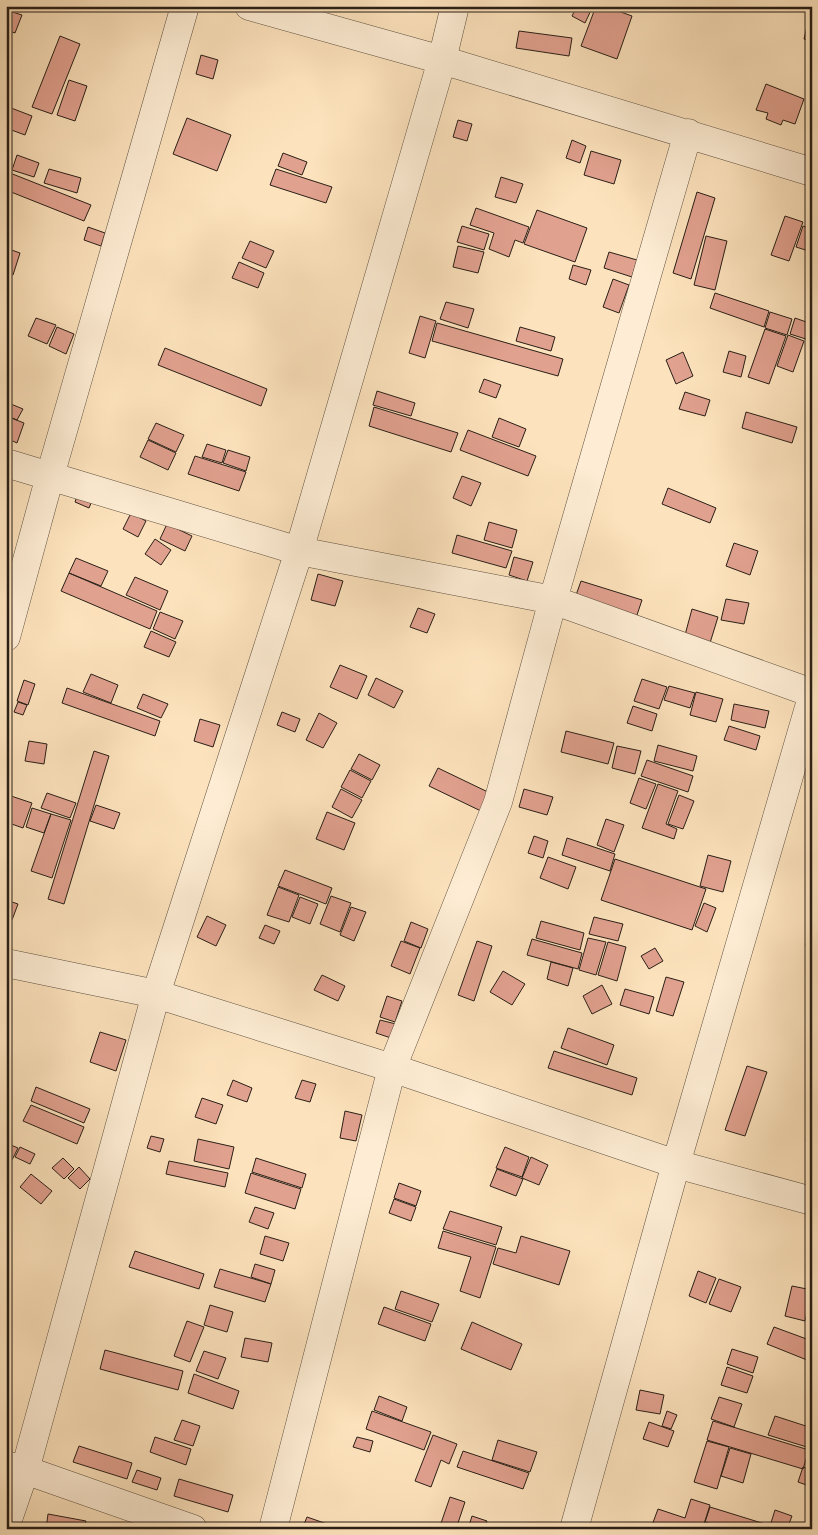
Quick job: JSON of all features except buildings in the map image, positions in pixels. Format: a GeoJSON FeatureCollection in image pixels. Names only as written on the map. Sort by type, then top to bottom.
{"type":"FeatureCollection","features":[{"type":"Feature","properties":{"kind":"street"},"geometry":{"type":"LineString","coordinates":[[6,637],[50,476],[185,6]]}},
{"type":"Feature","properties":{"kind":"street"},"geometry":{"type":"LineString","coordinates":[[249,6],[442,60],[812,172]]}},
{"type":"Feature","properties":{"kind":"street"},"geometry":{"type":"LineString","coordinates":[[6,1526],[16,1467],[156,994],[299,550],[442,60],[455,6]]}},
{"type":"Feature","properties":{"kind":"street"},"geometry":{"type":"LineString","coordinates":[[273,1529],[392,1068],[498,802],[553,600],[688,133]]}},
{"type":"Feature","properties":{"kind":"street"},"geometry":{"type":"LineString","coordinates":[[6,463],[299,550],[553,600],[812,693]]}},
{"type":"Feature","properties":{"kind":"street"},"geometry":{"type":"LineString","coordinates":[[574,1529],[676,1164],[812,697]]}},
{"type":"Feature","properties":{"kind":"street"},"geometry":{"type":"LineString","coordinates":[[6,963],[156,994],[392,1068],[676,1164],[812,1201]]}},
{"type":"Feature","properties":{"kind":"street"},"geometry":{"type":"LineString","coordinates":[[16,1467],[193,1529]]}}]}
